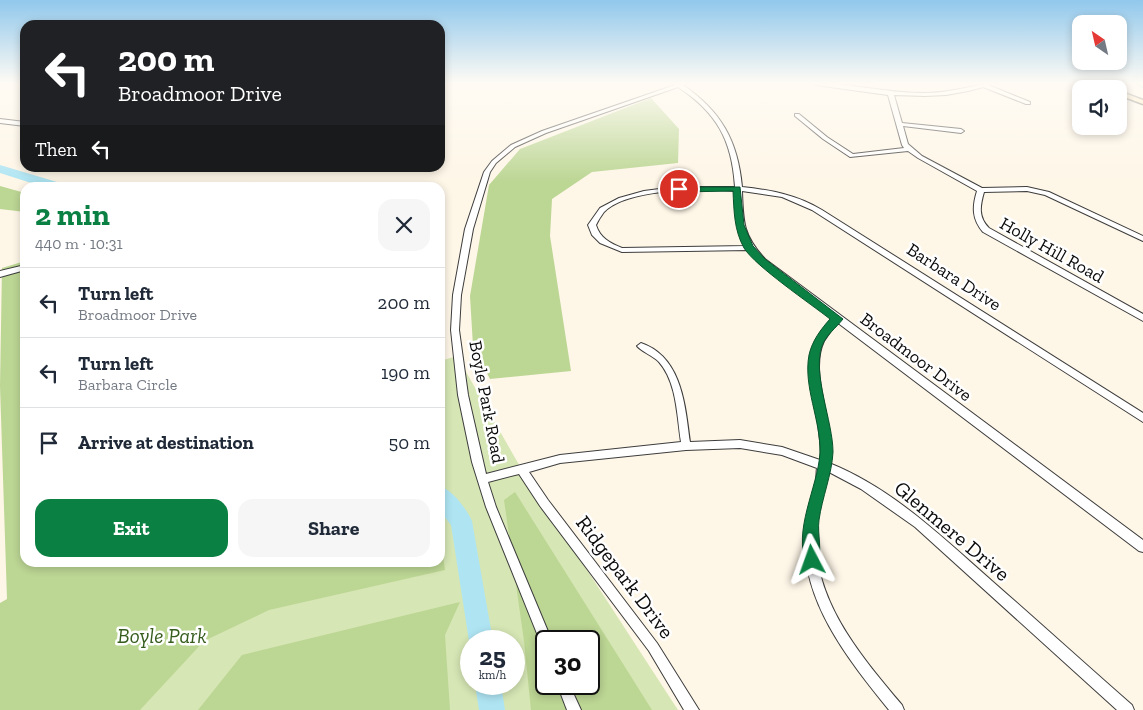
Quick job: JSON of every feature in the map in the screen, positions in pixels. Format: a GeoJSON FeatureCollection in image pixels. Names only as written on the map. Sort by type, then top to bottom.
{"type":"FeatureCollection","features":[{"type":"Feature","properties":{"kind":"street","name":"Boyle Park Road"},"geometry":{"type":"LineString","coordinates":[[541,630],[491,507],[477,462],[463,395],[455,330],[457,296],[466,244],[481,186],[494,162],[519,143],[592,116]]}},
{"type":"Feature","properties":{"kind":"street","name":"Broadmoor Drive"},"geometry":{"type":"LineString","coordinates":[[714,116],[736,164],[740,225],[749,248],[762,261],[837,319],[1143,547]]}},
{"type":"Feature","properties":{"kind":"street"},"geometry":{"type":"LineString","coordinates":[[799,116],[825,138],[852,156],[908,149]]}},
{"type":"Feature","properties":{"kind":"street"},"geometry":{"type":"LineString","coordinates":[[898,116],[902,137],[908,149],[981,190],[1027,189],[1048,193],[1143,239]]}},
{"type":"Feature","properties":{"kind":"street"},"geometry":{"type":"LineString","coordinates":[[0,121],[20,123]]}},
{"type":"Feature","properties":{"kind":"street"},"geometry":{"type":"LineString","coordinates":[[900,124],[961,131]]}},
{"type":"Feature","properties":{"kind":"street","name":"Barbara Drive"},"geometry":{"type":"LineString","coordinates":[[749,248],[622,250],[605,243],[597,237],[593,228],[595,216],[600,210],[626,196],[665,190],[737,189],[778,194],[807,204],[1143,418]]}},
{"type":"Feature","properties":{"kind":"street","name":"Holly Hill Road"},"geometry":{"type":"LineString","coordinates":[[981,190],[976,214],[978,221],[986,230],[1143,318]]}},
{"type":"Feature","properties":{"kind":"street"},"geometry":{"type":"LineString","coordinates":[[0,274],[20,268]]}},
{"type":"Feature","properties":{"kind":"street"},"geometry":{"type":"LineString","coordinates":[[837,319],[826,330],[814,356],[814,371],[822,415],[826,453],[810,534],[812,560],[818,584],[835,626],[862,667],[897,710]]}},
{"type":"Feature","properties":{"kind":"street"},"geometry":{"type":"LineString","coordinates":[[641,346],[653,350],[663,358],[674,381],[686,446]]}},
{"type":"Feature","properties":{"kind":"street","name":"Glenmere Drive"},"geometry":{"type":"LineString","coordinates":[[483,479],[560,459],[720,444],[761,447],[788,453],[823,465],[864,486],[919,523],[1127,710]]}},
{"type":"Feature","properties":{"kind":"street","name":"Ridgepark Drive"},"geometry":{"type":"LineString","coordinates":[[522,470],[544,503],[654,647],[692,710]]}},
{"type":"Feature","properties":{"kind":"street"},"geometry":{"type":"LineString","coordinates":[[568,695],[574,710]]}},
{"type":"Feature","properties":{"kind":"green space"},"geometry":{"type":"Polygon","coordinates":[[[604,116],[667,116],[679,129],[678,163],[592,172],[552,199],[550,236],[571,371],[490,379],[473,346],[470,296],[489,185],[520,149],[604,116]]]}},
{"type":"Feature","properties":{"kind":"green space"},"geometry":{"type":"Polygon","coordinates":[[[0,186],[20,192],[20,211],[0,209],[0,186]]]}},
{"type":"Feature","properties":{"kind":"green space"},"geometry":{"type":"Polygon","coordinates":[[[20,263],[20,567],[445,567],[445,570],[269,610],[204,641],[140,710],[0,710],[0,603],[7,599],[0,386],[2,268],[20,263]]]}},
{"type":"Feature","properties":{"kind":"green space","name":"Boyle Park"},"geometry":{"type":"Polygon","coordinates":[[[457,356],[522,470],[678,710],[0,710],[0,630],[408,567],[445,567],[445,360],[457,356]]]}},
{"type":"Feature","properties":{"kind":"green space"},"geometry":{"type":"Polygon","coordinates":[[[515,492],[652,710],[531,710],[525,651],[525,630],[522,630],[504,500],[515,492]]]}},
{"type":"Feature","properties":{"kind":"green space"},"geometry":{"type":"Polygon","coordinates":[[[460,602],[445,635],[450,710],[198,710],[242,655],[460,602]]]}},
{"type":"Feature","properties":{"kind":"waterway"},"geometry":{"type":"LineString","coordinates":[[0,169],[42,182]]}},
{"type":"Feature","properties":{"kind":"waterway"},"geometry":{"type":"LineString","coordinates":[[445,501],[461,521],[479,630]]}},
{"type":"Feature","properties":{"kind":"waterway"},"geometry":{"type":"LineString","coordinates":[[490,695],[492,710]]}},
{"type":"Feature","properties":{"kind":"route"},"geometry":{"type":"LineString","coordinates":[[679,189],[737,189],[740,225],[749,248],[762,261],[837,319],[826,330],[814,356],[814,371],[822,415],[826,462],[823,465],[821,485],[810,534],[812,560]]}}]}
